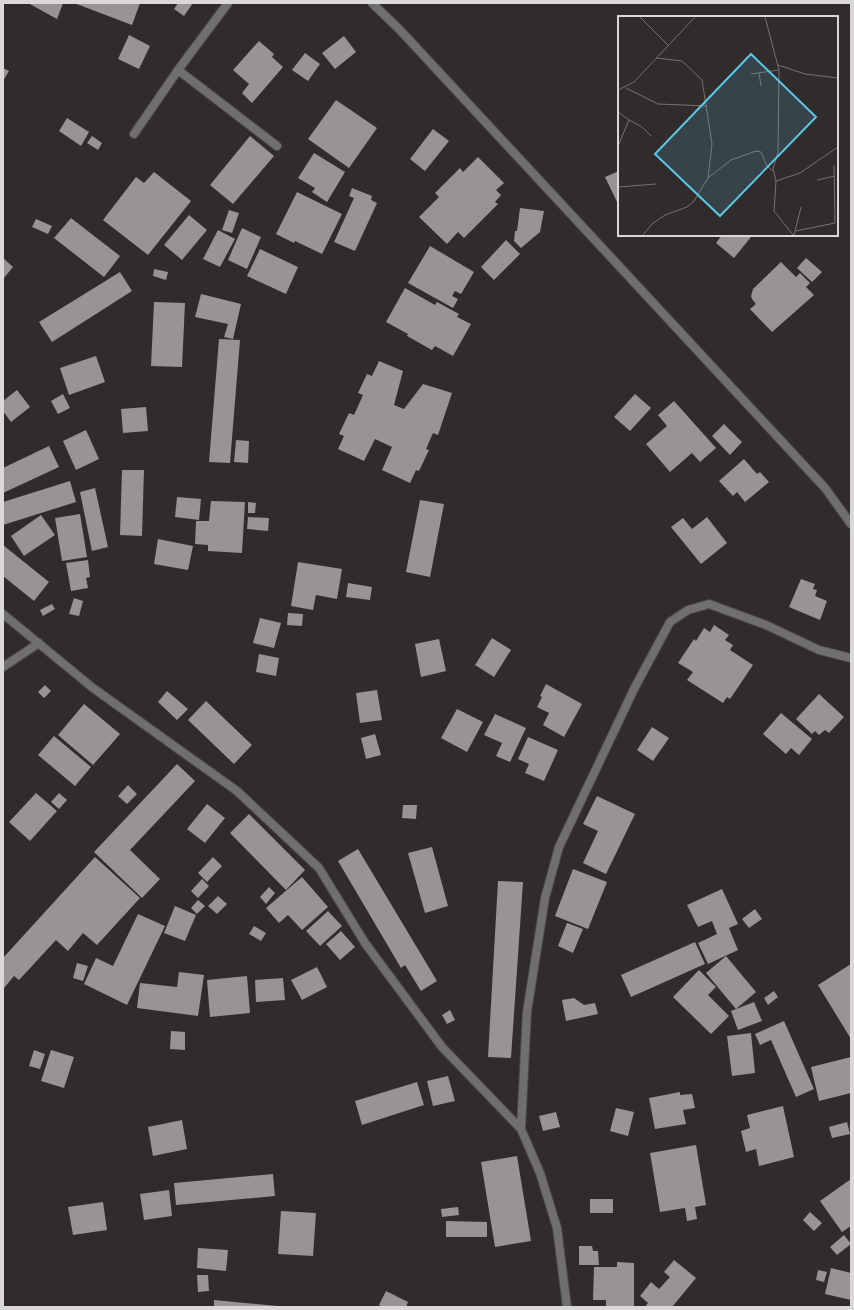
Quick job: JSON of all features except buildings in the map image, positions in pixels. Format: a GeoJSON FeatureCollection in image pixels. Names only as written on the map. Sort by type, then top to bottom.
{"type":"FeatureCollection","features":[{"type":"Feature","properties":{"kind":"street"},"geometry":{"type":"LineString","coordinates":[[134,134],[178,70],[228,3]]}},
{"type":"Feature","properties":{"kind":"street"},"geometry":{"type":"LineString","coordinates":[[372,3],[400,30],[819,482],[851,524]]}},
{"type":"Feature","properties":{"kind":"street"},"geometry":{"type":"LineString","coordinates":[[178,70],[277,146]]}},
{"type":"Feature","properties":{"kind":"street"},"geometry":{"type":"LineString","coordinates":[[521,1129],[527,1012],[544,898],[559,847],[635,687],[670,622],[688,610],[709,604],[766,624],[819,650],[851,658]]}},
{"type":"Feature","properties":{"kind":"street"},"geometry":{"type":"LineString","coordinates":[[3,614],[93,688],[236,791],[319,868],[365,943],[442,1047],[521,1129],[540,1173],[557,1228],[567,1307]]}},
{"type":"Feature","properties":{"kind":"street"},"geometry":{"type":"LineString","coordinates":[[3,667],[39,643]]}}]}
